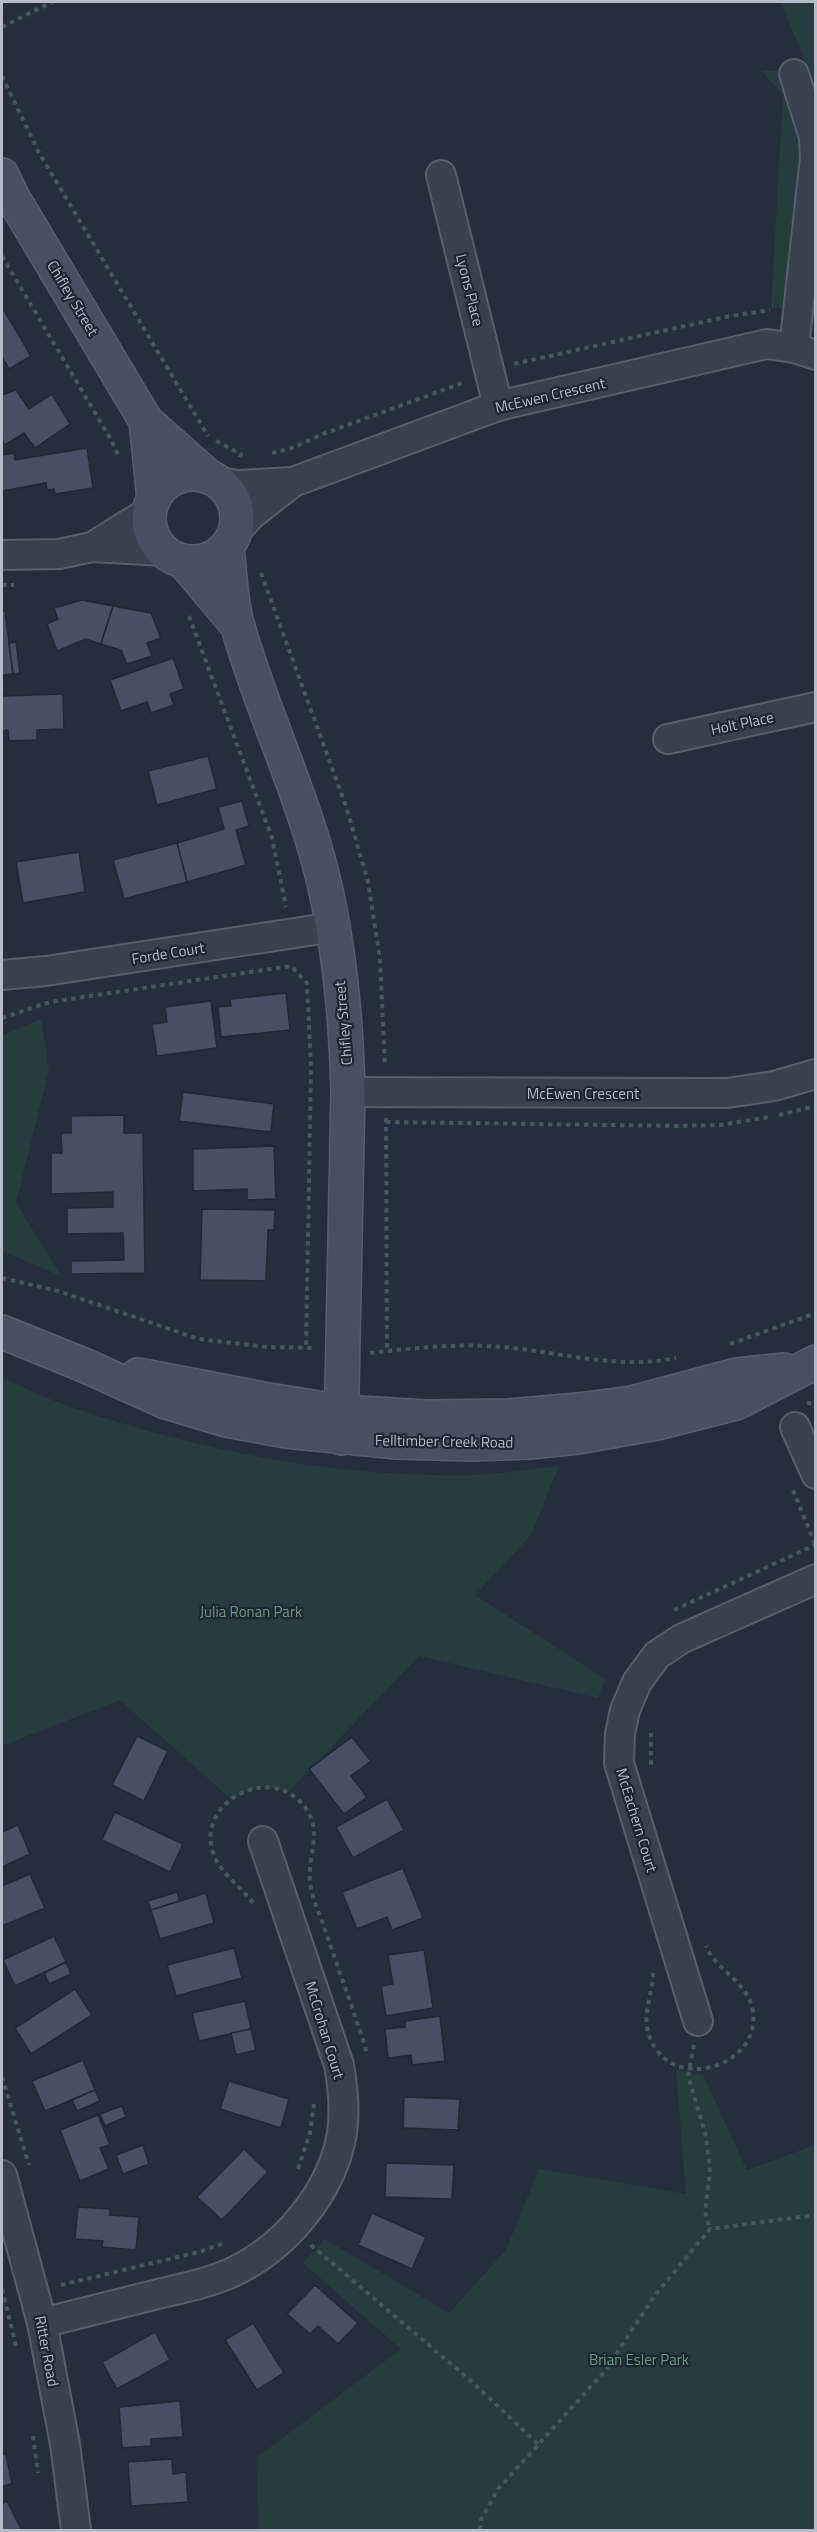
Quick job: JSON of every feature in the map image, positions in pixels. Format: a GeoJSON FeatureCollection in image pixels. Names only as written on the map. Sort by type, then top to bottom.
{"type":"FeatureCollection","features":[{"type":"Feature","properties":{"kind":"street"},"geometry":{"type":"LineString","coordinates":[[794,74],[814,137],[815,158],[805,351]]}},
{"type":"Feature","properties":{"kind":"street","name":"Chifley Street"},"geometry":{"type":"LineString","coordinates":[[2,175],[13,198],[146,421],[214,480]]}},
{"type":"Feature","properties":{"kind":"street","name":"Lyons Place"},"geometry":{"type":"LineString","coordinates":[[441,175],[498,406]]}},
{"type":"Feature","properties":{"kind":"street","name":"McEwen Crescent"},"geometry":{"type":"LineString","coordinates":[[214,480],[238,485],[293,482],[498,406],[767,344],[805,351]]}},
{"type":"Feature","properties":{"kind":"street","name":"Chifley Street"},"geometry":{"type":"LineString","coordinates":[[146,421],[152,505]]}},
{"type":"Feature","properties":{"kind":"street"},"geometry":{"type":"LineString","coordinates":[[2,555],[59,554],[92,547],[207,560],[218,554],[231,539],[237,519],[235,505],[229,492],[214,480],[196,474],[177,478],[161,488],[152,505],[150,526],[155,540],[173,556]]}},
{"type":"Feature","properties":{"kind":"street","name":"McEwen Crescent"},"geometry":{"type":"LineString","coordinates":[[231,539],[251,515],[293,482]]}},
{"type":"Feature","properties":{"kind":"street"},"geometry":{"type":"LineString","coordinates":[[92,547],[152,505]]}},
{"type":"Feature","properties":{"kind":"street","name":"Chifley Street"},"geometry":{"type":"LineString","coordinates":[[231,539],[237,625],[299,798],[334,927],[346,1039],[348,1092],[342,1425]]}},
{"type":"Feature","properties":{"kind":"street","name":"Chifley Street"},"geometry":{"type":"LineString","coordinates":[[173,556],[237,625]]}},
{"type":"Feature","properties":{"kind":"street","name":"Holt Place"},"geometry":{"type":"LineString","coordinates":[[668,739],[816,708]]}},
{"type":"Feature","properties":{"kind":"street","name":"Forde Court"},"geometry":{"type":"LineString","coordinates":[[2,975],[46,971],[334,927]]}},
{"type":"Feature","properties":{"kind":"street","name":"McEwen Crescent"},"geometry":{"type":"LineString","coordinates":[[348,1092],[727,1093],[774,1086],[816,1074]]}},
{"type":"Feature","properties":{"kind":"street","name":"Felltimber Creek Road"},"geometry":{"type":"LineString","coordinates":[[2,1332],[166,1402],[226,1420],[286,1431],[342,1425],[397,1442],[472,1444],[578,1437],[657,1423],[736,1403],[809,1365]]}},
{"type":"Feature","properties":{"kind":"street"},"geometry":{"type":"LineString","coordinates":[[795,1427],[802,1478]]}},
{"type":"Feature","properties":{"kind":"street","name":"McEachern Court"},"geometry":{"type":"LineString","coordinates":[[698,2021],[619,1763],[624,1710],[646,1667],[668,1647],[816,1579]]}},
{"type":"Feature","properties":{"kind":"street","name":"McCrohan Court"},"geometry":{"type":"LineString","coordinates":[[42,2323],[195,2285],[232,2272],[264,2253],[304,2242],[316,2199],[333,2165],[342,2134],[344,2102],[339,2065],[263,1841]]}},
{"type":"Feature","properties":{"kind":"street","name":"Ritter Road"},"geometry":{"type":"LineString","coordinates":[[2,2175],[42,2323],[65,2444],[76,2530]]}},
{"type":"Feature","properties":{"kind":"path"},"geometry":{"type":"LineString","coordinates":[[2,27],[51,2]]}},
{"type":"Feature","properties":{"kind":"path"},"geometry":{"type":"LineString","coordinates":[[2,585],[24,584]]}},
{"type":"Feature","properties":{"kind":"path"},"geometry":{"type":"LineString","coordinates":[[2,1018],[50,1002],[291,966],[299,954],[296,933],[284,900],[272,838],[188,613]]}},
{"type":"Feature","properties":{"kind":"path"},"geometry":{"type":"LineString","coordinates":[[291,966],[307,983],[311,1068],[306,1348]]}},
{"type":"Feature","properties":{"kind":"path"},"geometry":{"type":"LineString","coordinates":[[2,1278],[58,1291],[200,1338],[267,1347],[368,1353],[429,1347],[501,1346],[618,1362],[666,1360],[687,1356]]}},
{"type":"Feature","properties":{"kind":"path"},"geometry":{"type":"LineString","coordinates":[[728,1345],[816,1312]]}},
{"type":"Feature","properties":{"kind":"path"},"geometry":{"type":"LineString","coordinates":[[666,1614],[815,1545],[802,1478]]}},
{"type":"Feature","properties":{"kind":"path"},"geometry":{"type":"LineString","coordinates":[[651,1728],[649,1744],[651,1769]]}},
{"type":"Feature","properties":{"kind":"path"},"geometry":{"type":"LineString","coordinates":[[258,1912],[253,1901],[222,1871],[216,1861],[210,1838],[216,1817],[226,1802],[238,1794],[266,1787],[280,1789],[296,1798],[312,1821],[315,1832],[311,1887],[368,2059]]}},
{"type":"Feature","properties":{"kind":"path"},"geometry":{"type":"LineString","coordinates":[[650,1961],[653,1972],[646,2017],[649,2033],[661,2054],[676,2065],[689,2070],[712,2068],[724,2063],[735,2054],[750,2034],[753,2015],[748,1996],[736,1979],[716,1964],[704,1938]]}},
{"type":"Feature","properties":{"kind":"path"},"geometry":{"type":"LineString","coordinates":[[698,2021],[688,2076],[706,2136],[710,2171],[705,2212],[710,2229]]}},
{"type":"Feature","properties":{"kind":"path"},"geometry":{"type":"LineString","coordinates":[[295,2176],[310,2133],[314,2095]]}},
{"type":"Feature","properties":{"kind":"path"},"geometry":{"type":"LineString","coordinates":[[480,2530],[481,2520],[498,2488],[605,2372],[655,2295],[710,2229],[816,2215]]}},
{"type":"Feature","properties":{"kind":"path"},"geometry":{"type":"LineString","coordinates":[[320,2236],[304,2242],[470,2380],[538,2444]]}},
{"type":"Feature","properties":{"kind":"path"},"geometry":{"type":"LineString","coordinates":[[61,2285],[199,2253],[229,2241]]}},
{"type":"Feature","properties":{"kind":"path"},"geometry":{"type":"LineString","coordinates":[[2,2289],[17,2351]]}},
{"type":"Feature","properties":{"kind":"path"},"geometry":{"type":"LineString","coordinates":[[32,2428],[39,2474]]}},
{"type":"Feature","properties":{"kind":"green space"},"geometry":{"type":"Polygon","coordinates":[[[781,2],[815,2],[815,311],[771,308],[783,95],[761,70],[810,74],[781,2]]]}},
{"type":"Feature","properties":{"kind":"green space"},"geometry":{"type":"Polygon","coordinates":[[[41,1019],[49,1070],[16,1203],[61,1276],[2,1251],[2,1035],[41,1019]]]}},
{"type":"Feature","properties":{"kind":"green space","name":"Julia Ronan Park"},"geometry":{"type":"Polygon","coordinates":[[[2,1378],[58,1402],[125,1424],[223,1450],[272,1459],[323,1467],[423,1475],[506,1473],[559,1466],[531,1535],[475,1595],[605,1679],[598,1698],[419,1656],[289,1791],[262,1786],[230,1798],[120,1700],[2,1746],[2,1378]]]}},
{"type":"Feature","properties":{"kind":"green space","name":"Brian Esler Park"},"geometry":{"type":"Polygon","coordinates":[[[676,2070],[703,2075],[747,2170],[815,2145],[815,2530],[259,2530],[256,2458],[401,2349],[303,2263],[325,2239],[449,2313],[506,2250],[539,2169],[686,2194],[676,2070]]]}},
{"type":"Feature","properties":{"kind":"building"},"geometry":{"type":"Polygon","coordinates":[[[4,310],[31,356],[9,369],[2,357],[2,311],[4,310]]]}},
{"type":"Feature","properties":{"kind":"building"},"geometry":{"type":"Polygon","coordinates":[[[16,390],[29,409],[52,394],[70,424],[35,448],[24,433],[5,445],[2,439],[2,395],[16,390]]]}},
{"type":"Feature","properties":{"kind":"building"},"geometry":{"type":"Polygon","coordinates":[[[87,448],[93,488],[55,494],[54,489],[47,490],[46,483],[2,491],[2,455],[14,453],[15,460],[87,448]]]}},
{"type":"Feature","properties":{"kind":"building"},"geometry":{"type":"Polygon","coordinates":[[[82,600],[113,606],[101,644],[86,639],[57,651],[47,624],[58,619],[54,608],[82,600]]]}},
{"type":"Feature","properties":{"kind":"building"},"geometry":{"type":"Polygon","coordinates":[[[113,606],[151,613],[161,638],[147,643],[152,656],[127,664],[121,650],[101,644],[113,606]]]}},
{"type":"Feature","properties":{"kind":"building"},"geometry":{"type":"Polygon","coordinates":[[[2,611],[5,611],[13,674],[2,675],[2,611]]]}},
{"type":"Feature","properties":{"kind":"building"},"geometry":{"type":"Polygon","coordinates":[[[16,642],[20,673],[13,674],[9,643],[16,642]]]}},
{"type":"Feature","properties":{"kind":"building"},"geometry":{"type":"Polygon","coordinates":[[[173,658],[184,689],[170,694],[174,705],[151,713],[147,702],[121,711],[110,680],[173,658]]]}},
{"type":"Feature","properties":{"kind":"building"},"geometry":{"type":"Polygon","coordinates":[[[63,694],[64,729],[37,730],[37,740],[9,741],[8,730],[2,731],[2,696],[63,694]]]}},
{"type":"Feature","properties":{"kind":"building"},"geometry":{"type":"Polygon","coordinates":[[[208,756],[217,789],[157,805],[148,771],[208,756]]]}},
{"type":"Feature","properties":{"kind":"building"},"geometry":{"type":"Polygon","coordinates":[[[242,801],[249,826],[236,830],[246,865],[187,882],[177,843],[224,829],[218,807],[242,801]]]}},
{"type":"Feature","properties":{"kind":"building"},"geometry":{"type":"Polygon","coordinates":[[[177,843],[187,882],[124,899],[113,860],[177,843]]]}},
{"type":"Feature","properties":{"kind":"building"},"geometry":{"type":"Polygon","coordinates":[[[79,852],[85,892],[23,903],[16,862],[79,852]]]}},
{"type":"Feature","properties":{"kind":"building"},"geometry":{"type":"Polygon","coordinates":[[[286,993],[290,1030],[221,1037],[218,1007],[231,1006],[230,999],[286,993]]]}},
{"type":"Feature","properties":{"kind":"building"},"geometry":{"type":"Polygon","coordinates":[[[211,1001],[217,1048],[157,1056],[152,1024],[167,1022],[165,1007],[211,1001]]]}},
{"type":"Feature","properties":{"kind":"building"},"geometry":{"type":"Polygon","coordinates":[[[183,1092],[274,1104],[271,1132],[179,1121],[183,1092]]]}},
{"type":"Feature","properties":{"kind":"building"},"geometry":{"type":"Polygon","coordinates":[[[124,1115],[124,1133],[143,1133],[145,1273],[71,1274],[71,1261],[124,1260],[123,1233],[67,1234],[67,1208],[113,1207],[113,1192],[51,1194],[51,1153],[62,1153],[61,1133],[71,1133],[71,1116],[124,1115]]]}},
{"type":"Feature","properties":{"kind":"building"},"geometry":{"type":"Polygon","coordinates":[[[274,1146],[276,1199],[247,1200],[247,1189],[193,1191],[193,1149],[274,1146]]]}},
{"type":"Feature","properties":{"kind":"building"},"geometry":{"type":"Polygon","coordinates":[[[202,1209],[275,1210],[274,1230],[268,1230],[266,1281],[200,1280],[202,1209]]]}},
{"type":"Feature","properties":{"kind":"building"},"geometry":{"type":"Polygon","coordinates":[[[137,1736],[168,1751],[144,1801],[112,1785],[137,1736]]]}},
{"type":"Feature","properties":{"kind":"building"},"geometry":{"type":"Polygon","coordinates":[[[352,1737],[371,1761],[351,1776],[367,1797],[344,1814],[309,1769],[352,1737]]]}},
{"type":"Feature","properties":{"kind":"building"},"geometry":{"type":"Polygon","coordinates":[[[387,1799],[404,1830],[353,1858],[336,1827],[387,1799]]]}},
{"type":"Feature","properties":{"kind":"building"},"geometry":{"type":"Polygon","coordinates":[[[115,1812],[183,1844],[170,1872],[102,1840],[115,1812]]]}},
{"type":"Feature","properties":{"kind":"building"},"geometry":{"type":"Polygon","coordinates":[[[18,1825],[30,1854],[2,1867],[2,1832],[18,1825]]]}},
{"type":"Feature","properties":{"kind":"building"},"geometry":{"type":"Polygon","coordinates":[[[403,1868],[423,1918],[392,1930],[387,1917],[357,1929],[342,1892],[403,1868]]]}},
{"type":"Feature","properties":{"kind":"building"},"geometry":{"type":"Polygon","coordinates":[[[30,1874],[45,1908],[2,1926],[2,1886],[30,1874]]]}},
{"type":"Feature","properties":{"kind":"building"},"geometry":{"type":"Polygon","coordinates":[[[177,1892],[180,1901],[151,1910],[148,1901],[177,1892]]]}},
{"type":"Feature","properties":{"kind":"building"},"geometry":{"type":"Polygon","coordinates":[[[206,1893],[214,1923],[160,1939],[151,1910],[206,1893]]]}},
{"type":"Feature","properties":{"kind":"building"},"geometry":{"type":"Polygon","coordinates":[[[54,1936],[66,1962],[15,1986],[3,1960],[54,1936]]]}},
{"type":"Feature","properties":{"kind":"building"},"geometry":{"type":"Polygon","coordinates":[[[234,1948],[242,1978],[176,1996],[167,1965],[234,1948]]]}},
{"type":"Feature","properties":{"kind":"building"},"geometry":{"type":"Polygon","coordinates":[[[424,1950],[433,2008],[386,2016],[381,1986],[393,1984],[388,1955],[424,1950]]]}},
{"type":"Feature","properties":{"kind":"building"},"geometry":{"type":"Polygon","coordinates":[[[66,1962],[71,1974],[49,1984],[44,1973],[66,1962]]]}},
{"type":"Feature","properties":{"kind":"building"},"geometry":{"type":"Polygon","coordinates":[[[75,1989],[92,2015],[31,2054],[15,2028],[75,1989]]]}},
{"type":"Feature","properties":{"kind":"building"},"geometry":{"type":"Polygon","coordinates":[[[245,2001],[251,2029],[199,2041],[192,2013],[245,2001]]]}},
{"type":"Feature","properties":{"kind":"building"},"geometry":{"type":"Polygon","coordinates":[[[440,2016],[445,2061],[412,2065],[411,2055],[388,2058],[385,2029],[405,2027],[405,2021],[440,2016]]]}},
{"type":"Feature","properties":{"kind":"building"},"geometry":{"type":"Polygon","coordinates":[[[251,2029],[256,2050],[236,2055],[231,2033],[251,2029]]]}},
{"type":"Feature","properties":{"kind":"building"},"geometry":{"type":"Polygon","coordinates":[[[83,2060],[95,2090],[45,2111],[32,2081],[83,2060]]]}},
{"type":"Feature","properties":{"kind":"building"},"geometry":{"type":"Polygon","coordinates":[[[229,2081],[289,2099],[281,2128],[220,2109],[229,2081]]]}},
{"type":"Feature","properties":{"kind":"building"},"geometry":{"type":"Polygon","coordinates":[[[95,2090],[100,2101],[77,2111],[72,2100],[95,2090]]]}},
{"type":"Feature","properties":{"kind":"building"},"geometry":{"type":"Polygon","coordinates":[[[404,2097],[460,2099],[458,2130],[403,2128],[404,2097]]]}},
{"type":"Feature","properties":{"kind":"building"},"geometry":{"type":"Polygon","coordinates":[[[122,2106],[126,2117],[105,2126],[100,2114],[122,2106]]]}},
{"type":"Feature","properties":{"kind":"building"},"geometry":{"type":"Polygon","coordinates":[[[98,2115],[110,2145],[100,2148],[109,2169],[80,2181],[60,2130],[98,2115]]]}},
{"type":"Feature","properties":{"kind":"building"},"geometry":{"type":"Polygon","coordinates":[[[143,2145],[149,2164],[123,2174],[116,2155],[143,2145]]]}},
{"type":"Feature","properties":{"kind":"building"},"geometry":{"type":"Polygon","coordinates":[[[244,2149],[268,2172],[222,2220],[197,2197],[244,2149]]]}},
{"type":"Feature","properties":{"kind":"building"},"geometry":{"type":"Polygon","coordinates":[[[386,2163],[454,2165],[452,2199],[385,2197],[386,2163]]]}},
{"type":"Feature","properties":{"kind":"building"},"geometry":{"type":"Polygon","coordinates":[[[78,2207],[110,2209],[110,2215],[139,2217],[136,2250],[102,2247],[103,2241],[75,2239],[78,2207]]]}},
{"type":"Feature","properties":{"kind":"building"},"geometry":{"type":"Polygon","coordinates":[[[372,2213],[426,2237],[412,2269],[358,2245],[372,2213]]]}},
{"type":"Feature","properties":{"kind":"building"},"geometry":{"type":"Polygon","coordinates":[[[315,2285],[358,2323],[338,2344],[318,2326],[310,2334],[287,2314],[315,2285]]]}},
{"type":"Feature","properties":{"kind":"building"},"geometry":{"type":"Polygon","coordinates":[[[253,2323],[284,2373],[257,2390],[225,2340],[253,2323]]]}},
{"type":"Feature","properties":{"kind":"building"},"geometry":{"type":"Polygon","coordinates":[[[155,2332],[170,2360],[117,2389],[102,2362],[155,2332]]]}},
{"type":"Feature","properties":{"kind":"building"},"geometry":{"type":"Polygon","coordinates":[[[180,2401],[183,2437],[151,2439],[151,2446],[122,2448],[119,2407],[180,2401]]]}},
{"type":"Feature","properties":{"kind":"building"},"geometry":{"type":"Polygon","coordinates":[[[6,2454],[12,2484],[2,2486],[2,2455],[6,2454]]]}},
{"type":"Feature","properties":{"kind":"building"},"geometry":{"type":"Polygon","coordinates":[[[172,2459],[173,2474],[186,2472],[188,2502],[131,2506],[128,2462],[172,2459]]]}},
{"type":"Feature","properties":{"kind":"building"},"geometry":{"type":"Polygon","coordinates":[[[7,2501],[21,2529],[19,2530],[2,2530],[2,2504],[7,2501]]]}}]}
